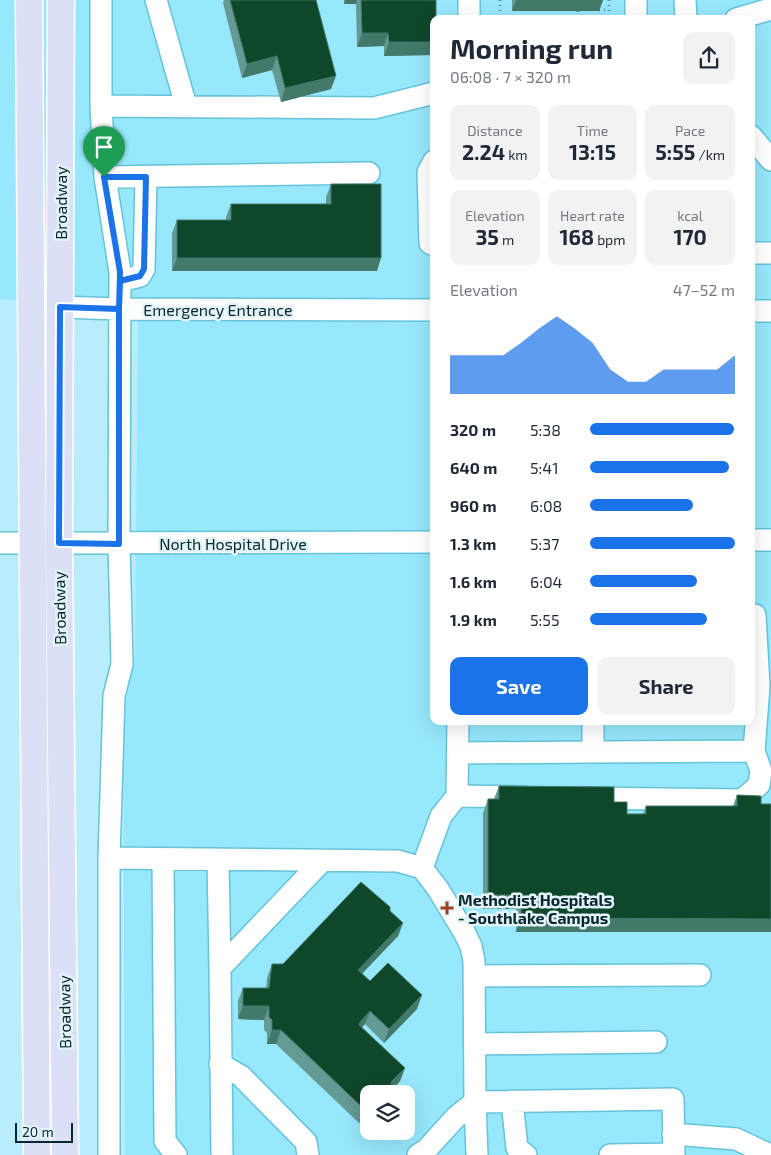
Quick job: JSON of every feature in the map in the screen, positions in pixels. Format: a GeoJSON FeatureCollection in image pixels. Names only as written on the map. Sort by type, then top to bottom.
{"type":"FeatureCollection","features":[{"type":"Feature","properties":{"kind":"main road","name":"Broadway"},"geometry":{"type":"LineString","coordinates":[[29,0],[36,1155]]}},
{"type":"Feature","properties":{"kind":"main road","name":"Broadway"},"geometry":{"type":"LineString","coordinates":[[61,0],[59,543],[65,1155]]}},
{"type":"Feature","properties":{"kind":"street"},"geometry":{"type":"LineString","coordinates":[[101,0],[101,106],[104,177],[120,272],[119,544],[122,664],[114,696],[109,858],[110,1155]]}},
{"type":"Feature","properties":{"kind":"street"},"geometry":{"type":"LineString","coordinates":[[156,0],[186,106]]}},
{"type":"Feature","properties":{"kind":"street"},"geometry":{"type":"LineString","coordinates":[[469,0],[469,15]]}},
{"type":"Feature","properties":{"kind":"street"},"geometry":{"type":"LineString","coordinates":[[636,0],[636,15]]}},
{"type":"Feature","properties":{"kind":"street"},"geometry":{"type":"LineString","coordinates":[[745,15],[762,7]]}},
{"type":"Feature","properties":{"kind":"street"},"geometry":{"type":"LineString","coordinates":[[101,106],[374,108],[430,94]]}},
{"type":"Feature","properties":{"kind":"street"},"geometry":{"type":"LineString","coordinates":[[755,141],[771,160]]}},
{"type":"Feature","properties":{"kind":"street"},"geometry":{"type":"LineString","coordinates":[[430,168],[428,172],[430,243]]}},
{"type":"Feature","properties":{"kind":"street"},"geometry":{"type":"LineString","coordinates":[[104,177],[369,173]]}},
{"type":"Feature","properties":{"kind":"street"},"geometry":{"type":"LineString","coordinates":[[120,281],[140,276],[144,269],[146,177]]}},
{"type":"Feature","properties":{"kind":"street"},"geometry":{"type":"LineString","coordinates":[[755,253],[771,253]]}},
{"type":"Feature","properties":{"kind":"street"},"geometry":{"type":"LineString","coordinates":[[30,259],[39,284],[60,307]]}},
{"type":"Feature","properties":{"kind":"street","name":"Emergency Entrance"},"geometry":{"type":"LineString","coordinates":[[60,307],[119,309],[430,310]]}},
{"type":"Feature","properties":{"kind":"street"},"geometry":{"type":"LineString","coordinates":[[755,311],[771,311]]}},
{"type":"Feature","properties":{"kind":"street"},"geometry":{"type":"LineString","coordinates":[[755,540],[771,540]]}},
{"type":"Feature","properties":{"kind":"street","name":"North Hospital Drive"},"geometry":{"type":"LineString","coordinates":[[0,543],[430,542]]}},
{"type":"Feature","properties":{"kind":"street"},"geometry":{"type":"LineString","coordinates":[[755,615],[755,686]]}},
{"type":"Feature","properties":{"kind":"street"},"geometry":{"type":"LineString","coordinates":[[422,868],[442,816],[456,796],[458,725]]}},
{"type":"Feature","properties":{"kind":"street"},"geometry":{"type":"LineString","coordinates":[[593,725],[593,752]]}},
{"type":"Feature","properties":{"kind":"street"},"geometry":{"type":"LineString","coordinates":[[456,796],[742,800],[759,785],[761,771],[754,751],[754,725]]}},
{"type":"Feature","properties":{"kind":"street"},"geometry":{"type":"LineString","coordinates":[[458,753],[754,751]]}},
{"type":"Feature","properties":{"kind":"street"},"geometry":{"type":"LineString","coordinates":[[109,858],[398,862],[422,868],[438,889],[464,932],[471,946],[474,961],[477,1155]]}},
{"type":"Feature","properties":{"kind":"street"},"geometry":{"type":"LineString","coordinates":[[163,860],[165,1141],[176,1155]]}},
{"type":"Feature","properties":{"kind":"street"},"geometry":{"type":"LineString","coordinates":[[218,860],[222,1155]]}},
{"type":"Feature","properties":{"kind":"street"},"geometry":{"type":"LineString","coordinates":[[220,968],[322,861]]}},
{"type":"Feature","properties":{"kind":"street"},"geometry":{"type":"LineString","coordinates":[[474,976],[700,975]]}},
{"type":"Feature","properties":{"kind":"street"},"geometry":{"type":"LineString","coordinates":[[474,1044],[656,1042]]}},
{"type":"Feature","properties":{"kind":"street"},"geometry":{"type":"LineString","coordinates":[[220,1064],[241,1076],[306,1142],[308,1155]]}},
{"type":"Feature","properties":{"kind":"street"},"geometry":{"type":"LineString","coordinates":[[418,1155],[426,1150],[456,1117],[475,1102],[673,1099],[674,1148]]}},
{"type":"Feature","properties":{"kind":"street"},"geometry":{"type":"LineString","coordinates":[[512,1101],[517,1148],[526,1155]]}},
{"type":"Feature","properties":{"kind":"street"},"geometry":{"type":"LineString","coordinates":[[610,1155],[736,1139],[770,1155]]}},
{"type":"Feature","properties":{"kind":"path"},"geometry":{"type":"LineString","coordinates":[[500,0],[500,15]]}},
{"type":"Feature","properties":{"kind":"path"},"geometry":{"type":"LineString","coordinates":[[609,0],[609,15]]}},
{"type":"Feature","properties":{"kind":"path"},"geometry":{"type":"LineString","coordinates":[[599,10],[609,10]]}},
{"type":"Feature","properties":{"kind":"shaded area","name":"Methodist Hospitals - Southlake Campus"},"geometry":{"type":"Polygon","coordinates":[[[0,0],[771,0],[771,1155],[125,1155],[123,719],[135,654],[138,310],[0,299],[0,0]]]}},
{"type":"Feature","properties":{"kind":"building"},"geometry":{"type":"Polygon","coordinates":[[[230,0],[316,0],[336,76],[285,88],[277,56],[247,64],[230,0]]]}},
{"type":"Feature","properties":{"kind":"building"},"geometry":{"type":"Polygon","coordinates":[[[361,0],[436,0],[436,15],[430,15],[430,42],[389,42],[388,33],[362,33],[361,0]]]}},
{"type":"Feature","properties":{"kind":"building"},"geometry":{"type":"Polygon","coordinates":[[[331,184],[381,184],[381,258],[177,258],[177,220],[231,220],[231,204],[331,204],[331,184]]]}},
{"type":"Feature","properties":{"kind":"building"},"geometry":{"type":"Polygon","coordinates":[[[499,786],[614,787],[614,802],[627,802],[627,814],[646,814],[646,806],[737,806],[737,795],[761,796],[761,804],[771,804],[771,919],[521,918],[521,895],[488,895],[488,799],[499,799],[499,786]]]}},
{"type":"Feature","properties":{"kind":"building"},"geometry":{"type":"Polygon","coordinates":[[[361,882],[390,907],[390,911],[403,923],[358,970],[370,981],[388,963],[422,995],[389,1029],[370,1011],[360,1022],[359,1025],[405,1068],[391,1082],[391,1085],[360,1085],[360,1105],[281,1030],[272,1030],[269,1006],[243,1006],[243,988],[269,988],[272,964],[283,964],[361,882]]]}},
{"type":"Feature","properties":{"kind":"place","name":"Methodist Hospitals - Southlake Campus"},"geometry":{"type":"Point","coordinates":[447,908]}},
{"type":"Feature","properties":{"kind":"route"},"geometry":{"type":"LineString","coordinates":[[104,177],[120,272],[119,309],[119,544],[59,543],[60,307],[119,309],[120,281],[140,276],[144,269],[146,177],[104,177]]}}]}
